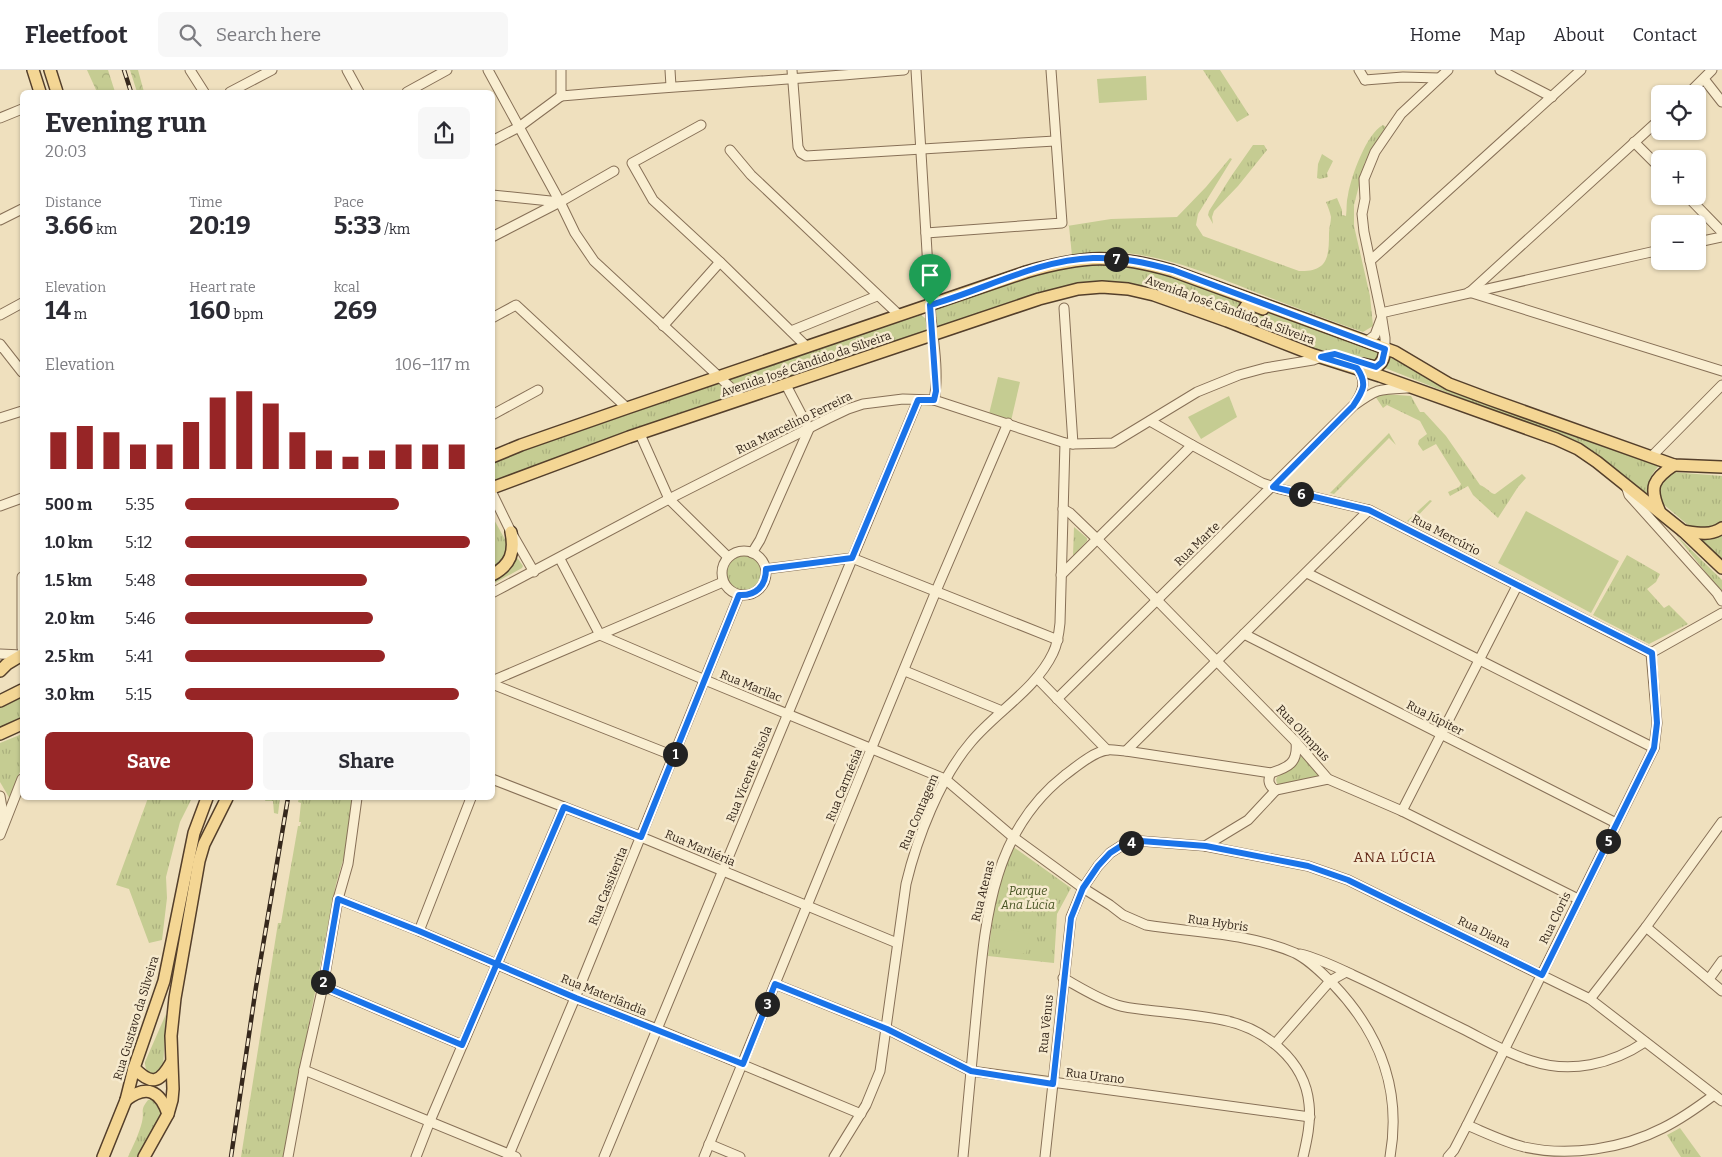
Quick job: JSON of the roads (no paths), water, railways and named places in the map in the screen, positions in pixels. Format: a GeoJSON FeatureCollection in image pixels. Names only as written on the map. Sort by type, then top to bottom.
{"type":"FeatureCollection","features":[{"type":"Feature","properties":{"kind":"main road"},"geometry":{"type":"LineString","coordinates":[[33,70],[39,90]]}},
{"type":"Feature","properties":{"kind":"main road"},"geometry":{"type":"LineString","coordinates":[[50,70],[56,90]]}},
{"type":"Feature","properties":{"kind":"main road","name":"Avenida José Cândido da Silveira"},"geometry":{"type":"LineString","coordinates":[[495,456],[627,408],[1047,266],[1078,259],[1109,258],[1139,261],[1173,270],[1394,352],[1449,384],[1674,465],[1722,467]]}},
{"type":"Feature","properties":{"kind":"main road","name":"Avenida José Cândido da Silveira"},"geometry":{"type":"LineString","coordinates":[[495,487],[640,434],[1039,299],[1078,289],[1128,289],[1154,295],[1321,357],[1414,388],[1563,442],[1584,453],[1659,511],[1722,568]]}},
{"type":"Feature","properties":{"kind":"main road"},"geometry":{"type":"LineString","coordinates":[[1242,327],[1240,316],[1246,306],[1253,305],[1284,316],[1291,314]]}},
{"type":"Feature","properties":{"kind":"main road"},"geometry":{"type":"LineString","coordinates":[[1321,357],[1335,354],[1376,367],[1382,362],[1385,349]]}},
{"type":"Feature","properties":{"kind":"main road"},"geometry":{"type":"LineString","coordinates":[[1659,511],[1654,499],[1653,488],[1656,479],[1674,465]]}},
{"type":"Feature","properties":{"kind":"main road"},"geometry":{"type":"LineString","coordinates":[[1683,531],[1704,534],[1716,532],[1722,528]]}},
{"type":"Feature","properties":{"kind":"main road"},"geometry":{"type":"LineString","coordinates":[[495,574],[501,571],[511,559],[513,548],[511,532]]}},
{"type":"Feature","properties":{"kind":"main road"},"geometry":{"type":"LineString","coordinates":[[0,671],[20,656]]}},
{"type":"Feature","properties":{"kind":"main road"},"geometry":{"type":"LineString","coordinates":[[0,701],[20,691]]}},
{"type":"Feature","properties":{"kind":"main road"},"geometry":{"type":"LineString","coordinates":[[0,734],[20,725]]}},
{"type":"Feature","properties":{"kind":"main road","name":"Rua Gustavo da Silveira"},"geometry":{"type":"LineString","coordinates":[[103,1157],[126,1100],[134,1068],[164,981],[194,833],[206,800]]}},
{"type":"Feature","properties":{"kind":"main road"},"geometry":{"type":"LineString","coordinates":[[144,1157],[168,1114],[173,1089],[171,1036],[175,998],[199,861],[204,844],[226,800]]}},
{"type":"Feature","properties":{"kind":"main road"},"geometry":{"type":"LineString","coordinates":[[134,1068],[144,1078],[152,1081],[161,1078],[171,1063]]}},
{"type":"Feature","properties":{"kind":"main road"},"geometry":{"type":"LineString","coordinates":[[126,1100],[133,1094],[150,1091],[162,1098],[168,1114]]}},
{"type":"Feature","properties":{"kind":"street"},"geometry":{"type":"LineString","coordinates":[[190,70],[203,90]]}},
{"type":"Feature","properties":{"kind":"street"},"geometry":{"type":"LineString","coordinates":[[234,90],[272,70]]}},
{"type":"Feature","properties":{"kind":"street"},"geometry":{"type":"LineString","coordinates":[[347,70],[358,90]]}},
{"type":"Feature","properties":{"kind":"street"},"geometry":{"type":"LineString","coordinates":[[411,90],[447,70]]}},
{"type":"Feature","properties":{"kind":"street"},"geometry":{"type":"LineString","coordinates":[[488,70],[584,248],[594,261],[743,399]]}},
{"type":"Feature","properties":{"kind":"street"},"geometry":{"type":"LineString","coordinates":[[561,70],[561,96]]}},
{"type":"Feature","properties":{"kind":"street"},"geometry":{"type":"LineString","coordinates":[[670,70],[671,86]]}},
{"type":"Feature","properties":{"kind":"street"},"geometry":{"type":"LineString","coordinates":[[792,70],[798,148],[806,156],[1056,140]]}},
{"type":"Feature","properties":{"kind":"street"},"geometry":{"type":"LineString","coordinates":[[495,139],[519,127],[561,96],[671,86],[792,80],[904,70]]}},
{"type":"Feature","properties":{"kind":"street"},"geometry":{"type":"LineString","coordinates":[[916,70],[933,335],[936,391],[934,400]]}},
{"type":"Feature","properties":{"kind":"street"},"geometry":{"type":"LineString","coordinates":[[926,233],[1062,223],[1051,70]]}},
{"type":"Feature","properties":{"kind":"street"},"geometry":{"type":"LineString","coordinates":[[1360,70],[1365,80]]}},
{"type":"Feature","properties":{"kind":"street"},"geometry":{"type":"LineString","coordinates":[[1365,80],[1366,70]]}},
{"type":"Feature","properties":{"kind":"street"},"geometry":{"type":"LineString","coordinates":[[1385,349],[1381,314],[1364,232],[1362,214],[1365,199],[1364,179],[1375,152],[1401,114],[1448,70]]}},
{"type":"Feature","properties":{"kind":"street"},"geometry":{"type":"LineString","coordinates":[[1500,70],[1552,97]]}},
{"type":"Feature","properties":{"kind":"street"},"geometry":{"type":"LineString","coordinates":[[1370,260],[1581,70]]}},
{"type":"Feature","properties":{"kind":"street"},"geometry":{"type":"LineString","coordinates":[[1698,85],[1712,70]]}},
{"type":"Feature","properties":{"kind":"street"},"geometry":{"type":"LineString","coordinates":[[1365,80],[1403,77],[1440,78]]}},
{"type":"Feature","properties":{"kind":"street"},"geometry":{"type":"LineString","coordinates":[[1704,80],[1722,102]]}},
{"type":"Feature","properties":{"kind":"street"},"geometry":{"type":"LineString","coordinates":[[0,118],[20,110]]}},
{"type":"Feature","properties":{"kind":"street"},"geometry":{"type":"LineString","coordinates":[[701,125],[632,163],[653,200],[720,262],[806,347]]}},
{"type":"Feature","properties":{"kind":"street"},"geometry":{"type":"LineString","coordinates":[[1469,292],[1651,127]]}},
{"type":"Feature","properties":{"kind":"street"},"geometry":{"type":"LineString","coordinates":[[1634,142],[1651,159]]}},
{"type":"Feature","properties":{"kind":"street"},"geometry":{"type":"LineString","coordinates":[[730,150],[751,175],[899,315]]}},
{"type":"Feature","properties":{"kind":"street"},"geometry":{"type":"LineString","coordinates":[[495,235],[614,172]]}},
{"type":"Feature","properties":{"kind":"street"},"geometry":{"type":"LineString","coordinates":[[495,195],[560,202]]}},
{"type":"Feature","properties":{"kind":"street"},"geometry":{"type":"LineString","coordinates":[[1696,205],[1722,232]]}},
{"type":"Feature","properties":{"kind":"street"},"geometry":{"type":"LineString","coordinates":[[0,220],[20,210]]}},
{"type":"Feature","properties":{"kind":"street"},"geometry":{"type":"LineString","coordinates":[[1706,240],[1722,237]]}},
{"type":"Feature","properties":{"kind":"street"},"geometry":{"type":"LineString","coordinates":[[1381,314],[1469,292],[1651,252]]}},
{"type":"Feature","properties":{"kind":"street"},"geometry":{"type":"LineString","coordinates":[[663,326],[720,262]]}},
{"type":"Feature","properties":{"kind":"street"},"geometry":{"type":"LineString","coordinates":[[1469,292],[1722,371]]}},
{"type":"Feature","properties":{"kind":"street"},"geometry":{"type":"LineString","coordinates":[[791,331],[877,296]]}},
{"type":"Feature","properties":{"kind":"street"},"geometry":{"type":"LineString","coordinates":[[0,315],[20,303]]}},
{"type":"Feature","properties":{"kind":"street"},"geometry":{"type":"LineString","coordinates":[[495,316],[516,305],[627,408]]}},
{"type":"Feature","properties":{"kind":"street","name":"Rua Contagem"},"geometry":{"type":"LineString","coordinates":[[834,1157],[872,1094],[880,1071],[906,884],[911,862],[945,779],[970,742],[1037,678],[1048,662],[1058,640],[1063,509],[1069,444],[1064,308]]}},
{"type":"Feature","properties":{"kind":"street"},"geometry":{"type":"LineString","coordinates":[[1366,342],[1375,335],[1381,314]]}},
{"type":"Feature","properties":{"kind":"street"},"geometry":{"type":"LineString","coordinates":[[0,344],[20,369]]}},
{"type":"Feature","properties":{"kind":"street","name":"Rua Marcelino Ferreira"},"geometry":{"type":"LineString","coordinates":[[495,592],[669,499],[848,409],[863,404],[903,399],[934,400],[1069,444],[1113,443],[1197,392],[1239,375],[1321,357]]}},
{"type":"Feature","properties":{"kind":"street","name":"Rua Marte"},"geometry":{"type":"LineString","coordinates":[[1353,406],[1364,387],[1362,375],[1357,368]]}},
{"type":"Feature","properties":{"kind":"street"},"geometry":{"type":"LineString","coordinates":[[752,553],[760,540],[809,429],[786,385]]}},
{"type":"Feature","properties":{"kind":"street"},"geometry":{"type":"LineString","coordinates":[[1652,456],[1722,385]]}},
{"type":"Feature","properties":{"kind":"street","name":"Rua Marte"},"geometry":{"type":"LineString","coordinates":[[1057,699],[1273,487],[1315,438],[1373,392],[1381,389],[1414,388]]}},
{"type":"Feature","properties":{"kind":"street"},"geometry":{"type":"LineString","coordinates":[[495,413],[538,390]]}},
{"type":"Feature","properties":{"kind":"street","name":"Rua Vicente Risola"},"geometry":{"type":"LineString","coordinates":[[604,1157],[918,400]]}},
{"type":"Feature","properties":{"kind":"street"},"geometry":{"type":"LineString","coordinates":[[0,418],[20,412]]}},
{"type":"Feature","properties":{"kind":"street","name":"Rua Mercúrio"},"geometry":{"type":"LineString","coordinates":[[1150,421],[1192,446],[1273,487],[1369,510],[1652,653]]}},
{"type":"Feature","properties":{"kind":"street","name":"Rua Carmésia"},"geometry":{"type":"LineString","coordinates":[[704,1157],[905,671],[936,591],[1008,423]]}},
{"type":"Feature","properties":{"kind":"street"},"geometry":{"type":"LineString","coordinates":[[640,434],[669,499],[728,557]]}},
{"type":"Feature","properties":{"kind":"street"},"geometry":{"type":"LineString","coordinates":[[1060,575],[1098,540],[1192,446]]}},
{"type":"Feature","properties":{"kind":"street"},"geometry":{"type":"LineString","coordinates":[[1626,486],[1629,495],[1722,600]]}},
{"type":"Feature","properties":{"kind":"street"},"geometry":{"type":"LineString","coordinates":[[495,498],[511,532],[534,572]]}},
{"type":"Feature","properties":{"kind":"street"},"geometry":{"type":"LineString","coordinates":[[0,506],[20,499]]}},
{"type":"Feature","properties":{"kind":"street","name":"Rua Olimpus"},"geometry":{"type":"LineString","coordinates":[[1063,509],[1098,540],[1216,660],[1296,742],[1328,779],[1402,811],[1578,899]]}},
{"type":"Feature","properties":{"kind":"street"},"geometry":{"type":"LineString","coordinates":[[1126,751],[1369,510]]}},
{"type":"Feature","properties":{"kind":"street"},"geometry":{"type":"LineString","coordinates":[[740,551],[752,553],[763,562],[766,575],[762,587],[752,594],[739,595],[729,590],[723,582],[722,568],[728,557],[740,551]]}},
{"type":"Feature","properties":{"kind":"street"},"geometry":{"type":"LineString","coordinates":[[560,558],[600,635]]}},
{"type":"Feature","properties":{"kind":"street"},"geometry":{"type":"LineString","coordinates":[[766,569],[852,558],[1058,640]]}},
{"type":"Feature","properties":{"kind":"street"},"geometry":{"type":"LineString","coordinates":[[1307,573],[1654,748]]}},
{"type":"Feature","properties":{"kind":"street"},"geometry":{"type":"LineString","coordinates":[[495,682],[723,582]]}},
{"type":"Feature","properties":{"kind":"street"},"geometry":{"type":"LineString","coordinates":[[1402,811],[1517,586]]}},
{"type":"Feature","properties":{"kind":"street","name":"Rua Cassiterita"},"geometry":{"type":"LineString","coordinates":[[511,1156],[739,595]]}},
{"type":"Feature","properties":{"kind":"street"},"geometry":{"type":"LineString","coordinates":[[1652,653],[1722,613]]}},
{"type":"Feature","properties":{"kind":"street","name":"Rua Júpiter"},"geometry":{"type":"LineString","coordinates":[[1244,634],[1616,824]]}},
{"type":"Feature","properties":{"kind":"street","name":"Rua Marilac"},"geometry":{"type":"LineString","coordinates":[[600,635],[945,779]]}},
{"type":"Feature","properties":{"kind":"street","name":"Rua Cloris"},"geometry":{"type":"LineString","coordinates":[[1448,1157],[1454,1150],[1467,1125],[1654,748],[1657,723],[1652,653]]}},
{"type":"Feature","properties":{"kind":"street"},"geometry":{"type":"LineString","coordinates":[[0,654],[20,655]]}},
{"type":"Feature","properties":{"kind":"street"},"geometry":{"type":"LineString","coordinates":[[905,671],[1002,711]]}},
{"type":"Feature","properties":{"kind":"street"},"geometry":{"type":"LineString","coordinates":[[1037,678],[1106,750]]}},
{"type":"Feature","properties":{"kind":"street"},"geometry":{"type":"LineString","coordinates":[[495,684],[674,756]]}},
{"type":"Feature","properties":{"kind":"street"},"geometry":{"type":"LineString","coordinates":[[1276,790],[1271,786],[1269,780],[1271,773],[1287,766],[1294,760],[1296,742]]}},
{"type":"Feature","properties":{"kind":"street","name":"Rua Atenas"},"geometry":{"type":"LineString","coordinates":[[963,1157],[983,946],[992,893],[1000,866],[1013,837],[1027,814],[1058,780],[1087,759],[1106,750],[1126,751],[1271,773]]}},
{"type":"Feature","properties":{"kind":"street","name":"Rua Hybris"},"geometry":{"type":"LineString","coordinates":[[945,779],[1013,837],[1123,915],[1146,925],[1264,943],[1296,954],[1320,972],[1361,1017],[1372,1034],[1384,1062],[1390,1083],[1394,1111],[1390,1157]]}},
{"type":"Feature","properties":{"kind":"street"},"geometry":{"type":"LineString","coordinates":[[1206,846],[1248,820],[1276,790],[1328,779]]}},
{"type":"Feature","properties":{"kind":"street","name":"Rua Marliéria"},"geometry":{"type":"LineString","coordinates":[[495,780],[808,905],[897,944]]}},
{"type":"Feature","properties":{"kind":"street"},"geometry":{"type":"LineString","coordinates":[[0,835],[20,784]]}},
{"type":"Feature","properties":{"kind":"street"},"geometry":{"type":"LineString","coordinates":[[4,823],[0,797],[13,802]]}},
{"type":"Feature","properties":{"kind":"street"},"geometry":{"type":"LineString","coordinates":[[290,1156],[304,1070],[323,986],[338,899],[348,864],[358,800]]}},
{"type":"Feature","properties":{"kind":"street"},"geometry":{"type":"LineString","coordinates":[[419,931],[470,800]]}},
{"type":"Feature","properties":{"kind":"street"},"geometry":{"type":"LineString","coordinates":[[416,1157],[564,807]]}},
{"type":"Feature","properties":{"kind":"street"},"geometry":{"type":"LineString","coordinates":[[1590,999],[1646,927],[1722,822]]}},
{"type":"Feature","properties":{"kind":"street","name":"Rua Vênus"},"geometry":{"type":"LineString","coordinates":[[1045,1157],[1071,918],[1083,888],[1098,866],[1110,853],[1124,844],[1141,841],[1206,846]]}},
{"type":"Feature","properties":{"kind":"street","name":"Rua Diana"},"geometry":{"type":"LineString","coordinates":[[1206,846],[1308,866],[1348,880],[1542,975],[1590,999],[1718,1098]]}},
{"type":"Feature","properties":{"kind":"street","name":"Rua Materlândia"},"geometry":{"type":"LineString","coordinates":[[338,899],[861,1114]]}},
{"type":"Feature","properties":{"kind":"street"},"geometry":{"type":"LineString","coordinates":[[1646,927],[1722,991]]}},
{"type":"Feature","properties":{"kind":"street"},"geometry":{"type":"LineString","coordinates":[[1296,954],[1311,956],[1346,972],[1532,1062],[1577,1067],[1594,1064],[1630,1052],[1645,1042]]}},
{"type":"Feature","properties":{"kind":"street"},"geometry":{"type":"LineString","coordinates":[[1709,980],[1722,961]]}},
{"type":"Feature","properties":{"kind":"street"},"geometry":{"type":"LineString","coordinates":[[1275,1044],[1330,982],[1346,972]]}},
{"type":"Feature","properties":{"kind":"street"},"geometry":{"type":"LineString","coordinates":[[1063,978],[1119,1006],[1223,1020],[1246,1026],[1275,1044],[1296,1068],[1306,1090],[1310,1117],[1303,1157]]}},
{"type":"Feature","properties":{"kind":"street","name":"Rua Urano"},"geometry":{"type":"LineString","coordinates":[[775,984],[887,1029],[971,1071],[1053,1084],[1310,1117]]}},
{"type":"Feature","properties":{"kind":"street"},"geometry":{"type":"LineString","coordinates":[[323,986],[462,1045]]}},
{"type":"Feature","properties":{"kind":"street"},"geometry":{"type":"LineString","coordinates":[[304,1070],[511,1156]]}},
{"type":"Feature","properties":{"kind":"street"},"geometry":{"type":"LineString","coordinates":[[1467,1125],[1526,1148],[1560,1151],[1594,1149],[1627,1142],[1663,1129],[1718,1098]]}},
{"type":"Feature","properties":{"kind":"street"},"geometry":{"type":"LineString","coordinates":[[710,1144],[740,1157]]}},
{"type":"Feature","properties":{"kind":"railway"},"geometry":{"type":"LineString","coordinates":[[124,70],[130,90]]}},
{"type":"Feature","properties":{"kind":"railway"},"geometry":{"type":"LineString","coordinates":[[231,1157],[256,987],[288,800]]}},
{"type":"Feature","properties":{"kind":"district","name":"ANA LÚCIA"},"geometry":{"type":"Point","coordinates":[1395,857]}},
{"type":"Feature","properties":{"kind":"park label","name":"Parque Ana Lúcia"},"geometry":{"type":"Point","coordinates":[1028,898]}}]}
